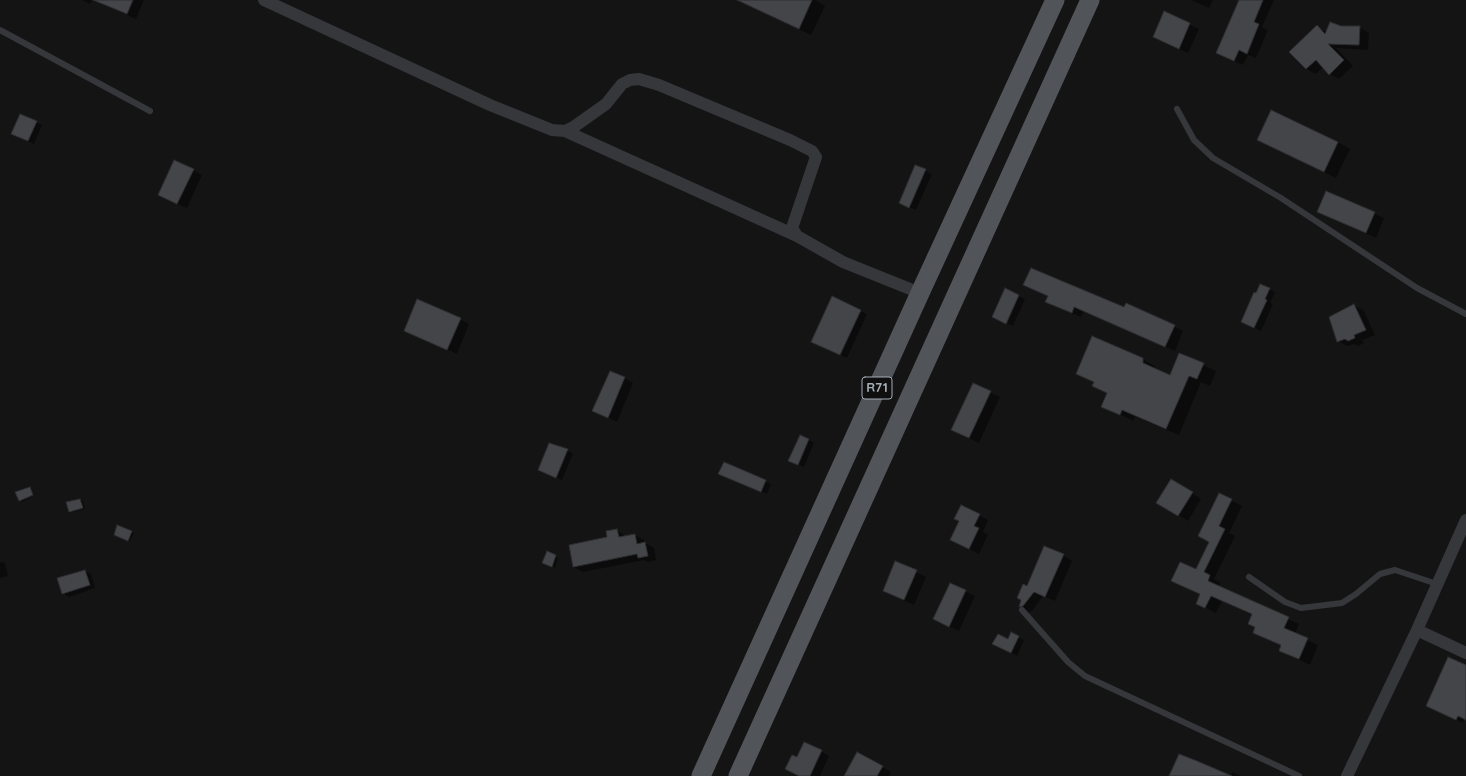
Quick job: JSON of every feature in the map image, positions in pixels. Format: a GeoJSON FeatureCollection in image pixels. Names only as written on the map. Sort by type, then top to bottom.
{"type":"FeatureCollection","features":[{"type":"Feature","properties":{"kind":"main road","name":"R71"},"geometry":{"type":"LineString","coordinates":[[701,776],[920,293],[1056,0]]}},
{"type":"Feature","properties":{"kind":"main road","name":"R71"},"geometry":{"type":"LineString","coordinates":[[738,776],[1090,0]]}},
{"type":"Feature","properties":{"kind":"street"},"geometry":{"type":"LineString","coordinates":[[264,0],[490,105],[552,130],[565,131],[797,236],[843,262],[920,293]]}},
{"type":"Feature","properties":{"kind":"street"},"geometry":{"type":"LineString","coordinates":[[565,131],[575,126],[606,104],[622,84],[630,80],[639,79],[659,85],[790,140],[812,151],[816,157],[792,228],[797,236]]}},
{"type":"Feature","properties":{"kind":"street"},"geometry":{"type":"LineString","coordinates":[[1347,776],[1417,630],[1466,520]]}},
{"type":"Feature","properties":{"kind":"street"},"geometry":{"type":"LineString","coordinates":[[1417,630],[1466,653]]}},
{"type":"Feature","properties":{"kind":"lane"},"geometry":{"type":"LineString","coordinates":[[0,30],[150,110]]}},
{"type":"Feature","properties":{"kind":"lane"},"geometry":{"type":"LineString","coordinates":[[1177,109],[1194,140],[1213,158],[1281,198],[1417,288],[1466,314]]}},
{"type":"Feature","properties":{"kind":"lane"},"geometry":{"type":"LineString","coordinates":[[1249,577],[1285,602],[1301,608],[1342,603],[1356,594],[1380,574],[1395,570],[1438,584]]}},
{"type":"Feature","properties":{"kind":"lane"},"geometry":{"type":"LineString","coordinates":[[1022,610],[1068,662],[1085,676],[1299,776]]}},
{"type":"Feature","properties":{"kind":"building"},"geometry":{"type":"Polygon","coordinates":[[[93,0],[133,0],[127,14],[93,0]]]}},
{"type":"Feature","properties":{"kind":"building"},"geometry":{"type":"Polygon","coordinates":[[[737,0],[812,0],[799,29],[737,0]]]}},
{"type":"Feature","properties":{"kind":"building"},"geometry":{"type":"Polygon","coordinates":[[[1239,0],[1263,0],[1254,22],[1259,24],[1247,54],[1239,50],[1234,61],[1216,53],[1239,0]]]}},
{"type":"Feature","properties":{"kind":"building"},"geometry":{"type":"Polygon","coordinates":[[[1164,11],[1190,23],[1179,49],[1153,37],[1164,11]]]}},
{"type":"Feature","properties":{"kind":"building"},"geometry":{"type":"Polygon","coordinates":[[[1330,22],[1341,26],[1360,26],[1359,45],[1328,44],[1344,60],[1329,75],[1316,60],[1306,69],[1289,52],[1317,25],[1325,34],[1330,22]]]}},
{"type":"Feature","properties":{"kind":"building"},"geometry":{"type":"Polygon","coordinates":[[[1271,110],[1338,142],[1324,172],[1257,140],[1271,110]]]}},
{"type":"Feature","properties":{"kind":"building"},"geometry":{"type":"Polygon","coordinates":[[[20,114],[37,121],[28,141],[11,134],[20,114]]]}},
{"type":"Feature","properties":{"kind":"building"},"geometry":{"type":"Polygon","coordinates":[[[174,160],[194,169],[177,204],[158,195],[174,160]]]}},
{"type":"Feature","properties":{"kind":"building"},"geometry":{"type":"Polygon","coordinates":[[[915,165],[926,169],[909,208],[899,203],[915,165]]]}},
{"type":"Feature","properties":{"kind":"building"},"geometry":{"type":"Polygon","coordinates":[[[1326,191],[1375,212],[1366,233],[1317,212],[1326,191]]]}},
{"type":"Feature","properties":{"kind":"building"},"geometry":{"type":"Polygon","coordinates":[[[1031,268],[1124,307],[1126,303],[1175,325],[1165,347],[1074,307],[1072,313],[1045,302],[1048,296],[1023,285],[1031,268]]]}},
{"type":"Feature","properties":{"kind":"building"},"geometry":{"type":"Polygon","coordinates":[[[1260,284],[1270,288],[1265,299],[1267,300],[1254,328],[1241,322],[1254,292],[1256,293],[1260,284]]]}},
{"type":"Feature","properties":{"kind":"building"},"geometry":{"type":"Polygon","coordinates":[[[1005,288],[1019,295],[1006,324],[992,317],[1005,288]]]}},
{"type":"Feature","properties":{"kind":"building"},"geometry":{"type":"Polygon","coordinates":[[[832,296],[861,310],[840,355],[811,342],[832,296]]]}},
{"type":"Feature","properties":{"kind":"building"},"geometry":{"type":"Polygon","coordinates":[[[417,299],[461,318],[447,350],[404,331],[417,299]]]}},
{"type":"Feature","properties":{"kind":"building"},"geometry":{"type":"Polygon","coordinates":[[[1354,304],[1366,330],[1354,335],[1355,338],[1348,341],[1345,339],[1337,342],[1329,317],[1354,304]]]}},
{"type":"Feature","properties":{"kind":"building"},"geometry":{"type":"Polygon","coordinates":[[[1092,336],[1143,358],[1143,363],[1170,375],[1179,353],[1204,363],[1197,379],[1189,376],[1166,429],[1122,410],[1120,415],[1101,407],[1107,393],[1092,386],[1094,382],[1076,374],[1092,336]]]}},
{"type":"Feature","properties":{"kind":"building"},"geometry":{"type":"Polygon","coordinates":[[[610,371],[625,377],[608,418],[592,411],[610,371]]]}},
{"type":"Feature","properties":{"kind":"building"},"geometry":{"type":"Polygon","coordinates":[[[973,383],[991,391],[969,438],[951,430],[973,383]]]}},
{"type":"Feature","properties":{"kind":"building"},"geometry":{"type":"Polygon","coordinates":[[[800,435],[809,439],[798,465],[788,461],[800,435]]]}},
{"type":"Feature","properties":{"kind":"building"},"geometry":{"type":"Polygon","coordinates":[[[549,443],[568,449],[556,478],[538,470],[549,443]]]}},
{"type":"Feature","properties":{"kind":"building"},"geometry":{"type":"Polygon","coordinates":[[[724,462],[766,480],[761,492],[718,474],[724,462]]]}},
{"type":"Feature","properties":{"kind":"building"},"geometry":{"type":"Polygon","coordinates":[[[1171,479],[1193,492],[1178,516],[1156,503],[1171,479]]]}},
{"type":"Feature","properties":{"kind":"building"},"geometry":{"type":"Polygon","coordinates":[[[30,487],[33,495],[19,501],[15,492],[30,487]]]}},
{"type":"Feature","properties":{"kind":"building"},"geometry":{"type":"Polygon","coordinates":[[[1219,493],[1232,499],[1219,526],[1225,529],[1204,572],[1210,575],[1208,581],[1289,617],[1284,628],[1308,638],[1299,659],[1279,651],[1281,645],[1253,633],[1255,627],[1248,624],[1252,614],[1211,596],[1205,608],[1196,604],[1200,594],[1171,581],[1180,562],[1196,569],[1209,542],[1198,536],[1219,493]]]}},
{"type":"Feature","properties":{"kind":"building"},"geometry":{"type":"Polygon","coordinates":[[[80,499],[83,508],[69,512],[66,502],[80,499]]]}},
{"type":"Feature","properties":{"kind":"building"},"geometry":{"type":"Polygon","coordinates":[[[961,505],[980,514],[974,526],[979,528],[969,549],[950,540],[959,521],[954,519],[961,505]]]}},
{"type":"Feature","properties":{"kind":"building"},"geometry":{"type":"Polygon","coordinates":[[[117,525],[132,531],[128,541],[114,535],[117,525]]]}},
{"type":"Feature","properties":{"kind":"building"},"geometry":{"type":"Polygon","coordinates":[[[617,529],[619,537],[635,534],[637,544],[645,542],[648,556],[638,558],[637,554],[573,567],[569,545],[607,537],[606,531],[617,529]]]}},
{"type":"Feature","properties":{"kind":"building"},"geometry":{"type":"Polygon","coordinates":[[[1044,546],[1064,554],[1045,597],[1034,592],[1023,606],[1019,607],[1021,600],[1017,598],[1023,584],[1027,586],[1044,546]]]}},
{"type":"Feature","properties":{"kind":"building"},"geometry":{"type":"Polygon","coordinates":[[[547,551],[556,555],[552,567],[542,563],[547,551]]]}},
{"type":"Feature","properties":{"kind":"building"},"geometry":{"type":"Polygon","coordinates":[[[895,561],[917,570],[904,600],[883,591],[895,561]]]}},
{"type":"Feature","properties":{"kind":"building"},"geometry":{"type":"Polygon","coordinates":[[[85,570],[90,585],[62,594],[57,578],[85,570]]]}},
{"type":"Feature","properties":{"kind":"building"},"geometry":{"type":"Polygon","coordinates":[[[950,583],[966,590],[949,627],[933,619],[950,583]]]}},
{"type":"Feature","properties":{"kind":"building"},"geometry":{"type":"Polygon","coordinates":[[[1011,632],[1019,636],[1011,653],[992,644],[998,634],[1008,639],[1011,632]]]}},
{"type":"Feature","properties":{"kind":"building"},"geometry":{"type":"Polygon","coordinates":[[[1448,657],[1466,665],[1466,720],[1458,716],[1456,720],[1426,706],[1448,657]]]}},
{"type":"Feature","properties":{"kind":"building"},"geometry":{"type":"Polygon","coordinates":[[[804,742],[822,750],[810,776],[799,776],[785,769],[792,755],[797,757],[804,742]]]}},
{"type":"Feature","properties":{"kind":"building"},"geometry":{"type":"Polygon","coordinates":[[[857,752],[883,766],[877,776],[844,776],[857,752]]]}},
{"type":"Feature","properties":{"kind":"building"},"geometry":{"type":"Polygon","coordinates":[[[1179,754],[1197,761],[1232,776],[1169,776],[1179,754]]]}}]}
